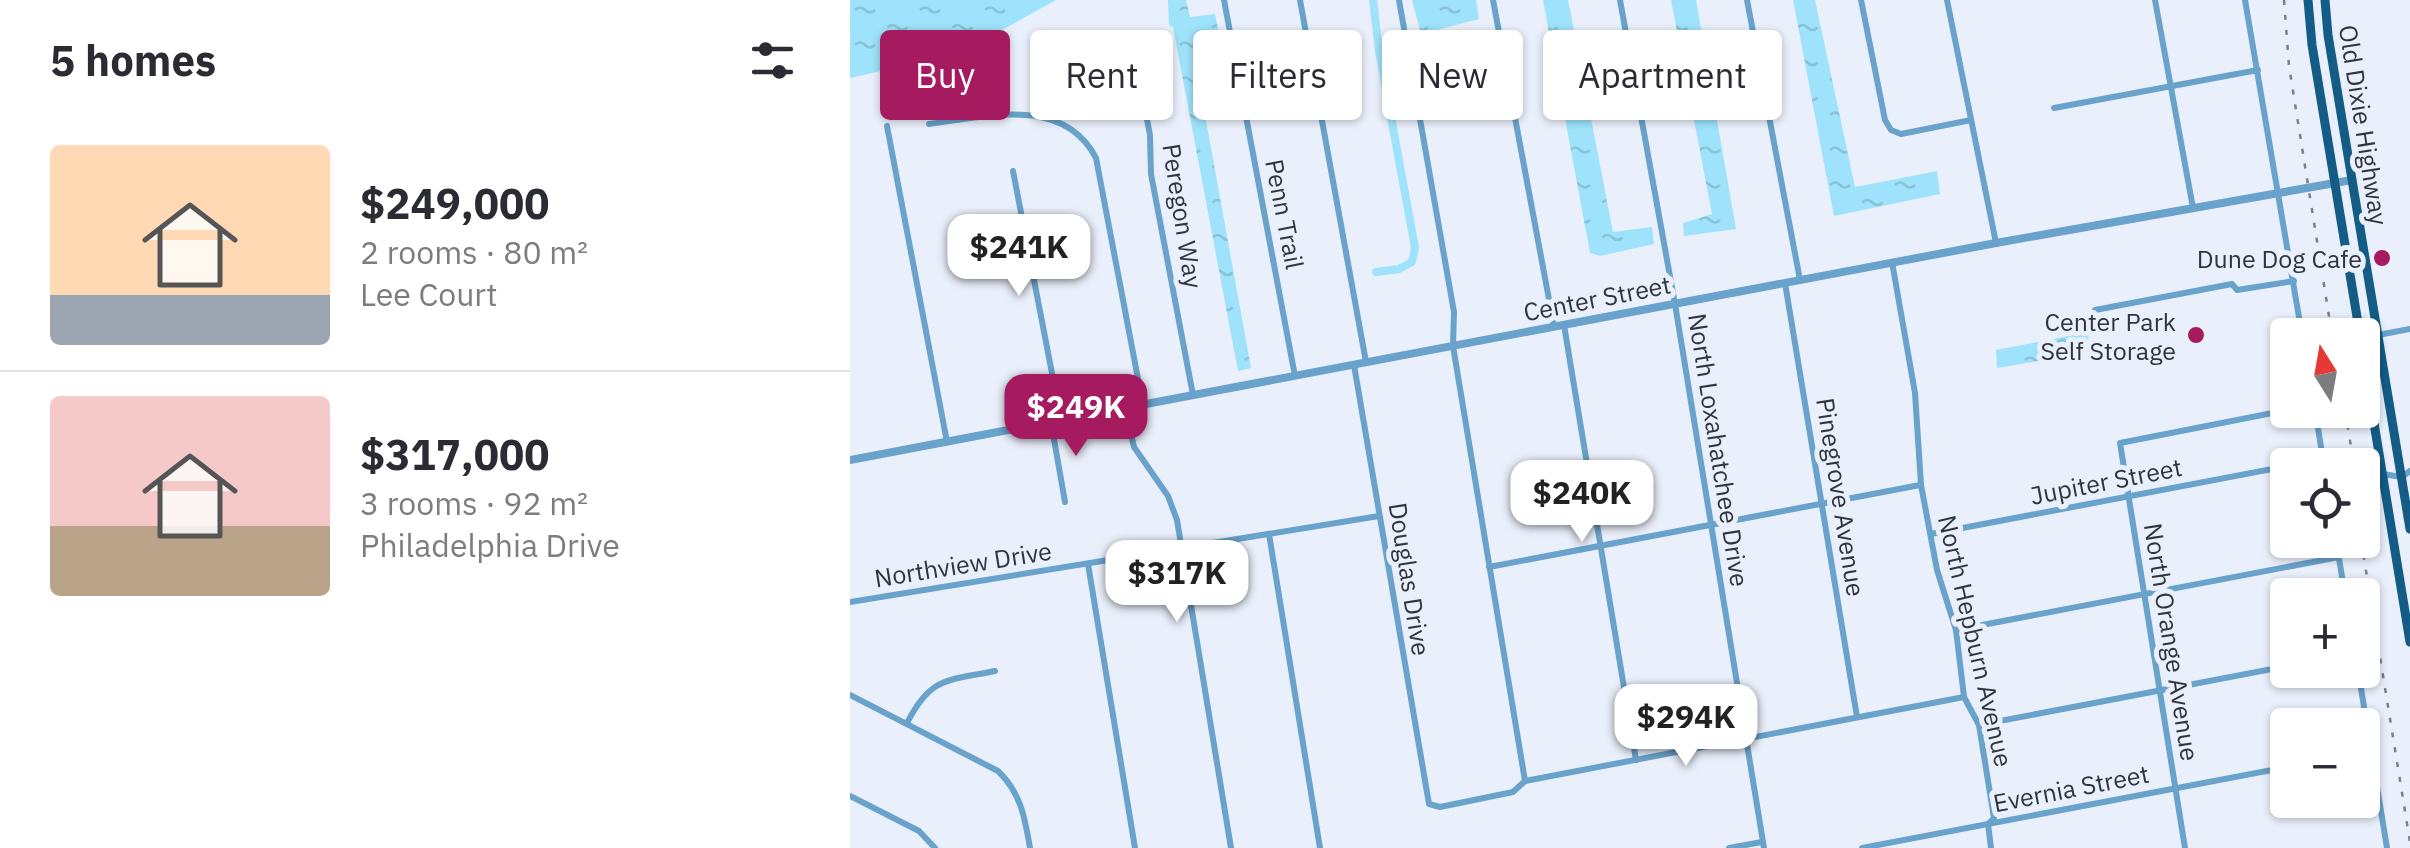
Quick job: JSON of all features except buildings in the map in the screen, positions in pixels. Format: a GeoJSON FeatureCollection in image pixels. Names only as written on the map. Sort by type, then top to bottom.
{"type":"FeatureCollection","features":[{"type":"Feature","properties":{"kind":"main road","name":"Old Dixie Highway"},"geometry":{"type":"LineString","coordinates":[[2308,0],[2357,318]]}},
{"type":"Feature","properties":{"kind":"main road","name":"Old Dixie Highway"},"geometry":{"type":"LineString","coordinates":[[2325,0],[2375,318]]}},
{"type":"Feature","properties":{"kind":"main road","name":"Old Dixie Highway"},"geometry":{"type":"LineString","coordinates":[[2380,348],[2406,474],[2410,530]]}},
{"type":"Feature","properties":{"kind":"main road"},"geometry":{"type":"LineString","coordinates":[[2375,428],[2410,642]]}},
{"type":"Feature","properties":{"kind":"street","name":"Penn Trail"},"geometry":{"type":"LineString","coordinates":[[1224,0],[1295,376]]}},
{"type":"Feature","properties":{"kind":"street"},"geometry":{"type":"LineString","coordinates":[[1300,0],[1366,362]]}},
{"type":"Feature","properties":{"kind":"street"},"geometry":{"type":"LineString","coordinates":[[1400,0],[1454,312],[1453,346],[1525,781],[1964,697]]}},
{"type":"Feature","properties":{"kind":"street"},"geometry":{"type":"LineString","coordinates":[[1493,0],[1559,326],[1636,760]]}},
{"type":"Feature","properties":{"kind":"street","name":"North Loxahatchee Drive"},"geometry":{"type":"LineString","coordinates":[[1620,0],[1675,304],[1763,845]]}},
{"type":"Feature","properties":{"kind":"street"},"geometry":{"type":"LineString","coordinates":[[1746,0],[1800,280]]}},
{"type":"Feature","properties":{"kind":"street"},"geometry":{"type":"LineString","coordinates":[[1861,0],[1891,130],[1900,134],[1971,120]]}},
{"type":"Feature","properties":{"kind":"street"},"geometry":{"type":"LineString","coordinates":[[1947,0],[1996,243]]}},
{"type":"Feature","properties":{"kind":"street"},"geometry":{"type":"LineString","coordinates":[[2154,0],[2194,208]]}},
{"type":"Feature","properties":{"kind":"street"},"geometry":{"type":"LineString","coordinates":[[2246,0],[2300,318]]}},
{"type":"Feature","properties":{"kind":"street"},"geometry":{"type":"LineString","coordinates":[[2054,108],[2258,70]]}},
{"type":"Feature","properties":{"kind":"street"},"geometry":{"type":"LineString","coordinates":[[929,124],[1027,113],[1052,120],[1089,145],[1096,158],[1143,404]]}},
{"type":"Feature","properties":{"kind":"street","name":"Peregon Way"},"geometry":{"type":"LineString","coordinates":[[1147,120],[1151,174],[1193,395]]}},
{"type":"Feature","properties":{"kind":"street"},"geometry":{"type":"LineString","coordinates":[[887,126],[946,442]]}},
{"type":"Feature","properties":{"kind":"street"},"geometry":{"type":"LineString","coordinates":[[1013,171],[1056,421],[1065,502]]}},
{"type":"Feature","properties":{"kind":"street","name":"Center Street"},"geometry":{"type":"LineString","coordinates":[[850,460],[1892,262],[2352,180]]}},
{"type":"Feature","properties":{"kind":"street","name":"North Hepburn Avenue"},"geometry":{"type":"LineString","coordinates":[[1892,262],[1915,394],[1920,485],[1938,570],[1956,630],[1964,697],[1978,725],[1994,818],[1988,824],[1992,848]]}},
{"type":"Feature","properties":{"kind":"street"},"geometry":{"type":"LineString","coordinates":[[2095,310],[2232,284],[2238,290],[2294,280]]}},
{"type":"Feature","properties":{"kind":"street","name":"Pinegrove Avenue"},"geometry":{"type":"LineString","coordinates":[[1785,283],[1856,717]]}},
{"type":"Feature","properties":{"kind":"street"},"geometry":{"type":"LineString","coordinates":[[2380,334],[2410,329]]}},
{"type":"Feature","properties":{"kind":"street","name":"Douglas Drive"},"geometry":{"type":"LineString","coordinates":[[1354,364],[1426,800],[1440,807],[1514,792],[1525,781]]}},
{"type":"Feature","properties":{"kind":"street"},"geometry":{"type":"LineString","coordinates":[[1125,408],[1134,447],[1174,511],[1232,848]]}},
{"type":"Feature","properties":{"kind":"street","name":"North Orange Avenue"},"geometry":{"type":"LineString","coordinates":[[2184,848],[2120,443],[2270,414]]}},
{"type":"Feature","properties":{"kind":"street","name":"Jupiter Street"},"geometry":{"type":"LineString","coordinates":[[1931,534],[2270,470]]}},
{"type":"Feature","properties":{"kind":"street"},"geometry":{"type":"LineString","coordinates":[[2382,474],[2406,474]]}},
{"type":"Feature","properties":{"kind":"street"},"geometry":{"type":"LineString","coordinates":[[1489,567],[1920,485]]}},
{"type":"Feature","properties":{"kind":"street","name":"Northview Drive"},"geometry":{"type":"LineString","coordinates":[[850,602],[1379,516]]}},
{"type":"Feature","properties":{"kind":"street"},"geometry":{"type":"LineString","coordinates":[[1269,534],[1320,848]]}},
{"type":"Feature","properties":{"kind":"street"},"geometry":{"type":"LineString","coordinates":[[1956,630],[2334,558]]}},
{"type":"Feature","properties":{"kind":"street"},"geometry":{"type":"LineString","coordinates":[[1088,564],[1135,848]]}},
{"type":"Feature","properties":{"kind":"street"},"geometry":{"type":"LineString","coordinates":[[1978,725],[2270,669]]}},
{"type":"Feature","properties":{"kind":"street"},"geometry":{"type":"LineString","coordinates":[[907,723],[921,696],[934,686],[995,671]]}},
{"type":"Feature","properties":{"kind":"street"},"geometry":{"type":"LineString","coordinates":[[850,694],[986,762],[1007,779],[1021,804],[1030,848]]}},
{"type":"Feature","properties":{"kind":"street","name":"Evernia Street"},"geometry":{"type":"LineString","coordinates":[[1862,848],[2270,770]]}},
{"type":"Feature","properties":{"kind":"street"},"geometry":{"type":"LineString","coordinates":[[850,796],[914,828],[935,848]]}},
{"type":"Feature","properties":{"kind":"street"},"geometry":{"type":"LineString","coordinates":[[2380,814],[2387,848]]}},
{"type":"Feature","properties":{"kind":"street"},"geometry":{"type":"LineString","coordinates":[[1729,848],[1763,845]]}},
{"type":"Feature","properties":{"kind":"water"},"geometry":{"type":"Polygon","coordinates":[[[850,0],[1056,0],[1002,30],[880,30],[880,71],[850,78],[850,0]]]}},
{"type":"Feature","properties":{"kind":"water"},"geometry":{"type":"Polygon","coordinates":[[[1168,0],[1186,0],[1190,17],[1215,14],[1218,30],[1193,30],[1193,120],[1206,120],[1251,368],[1238,371],[1173,27],[1169,25],[1168,0]]]}},
{"type":"Feature","properties":{"kind":"water"},"geometry":{"type":"Polygon","coordinates":[[[1412,0],[1476,0],[1479,19],[1436,30],[1420,30],[1412,0]]]}},
{"type":"Feature","properties":{"kind":"water"},"geometry":{"type":"Polygon","coordinates":[[[1543,0],[1568,0],[1574,30],[1549,30],[1543,0]]]}},
{"type":"Feature","properties":{"kind":"water"},"geometry":{"type":"Polygon","coordinates":[[[1671,0],[1696,0],[1701,30],[1677,30],[1671,0]]]}},
{"type":"Feature","properties":{"kind":"water"},"geometry":{"type":"Polygon","coordinates":[[[1793,0],[1815,0],[1855,187],[1937,171],[1940,194],[1834,216],[1793,0]]]}},
{"type":"Feature","properties":{"kind":"water"},"geometry":{"type":"Polygon","coordinates":[[[1565,120],[1591,120],[1613,232],[1652,227],[1654,244],[1600,256],[1590,253],[1565,120]]]}},
{"type":"Feature","properties":{"kind":"water"},"geometry":{"type":"Polygon","coordinates":[[[1694,120],[1717,120],[1736,229],[1684,236],[1683,223],[1712,214],[1694,120]]]}},
{"type":"Feature","properties":{"kind":"water"},"geometry":{"type":"Polygon","coordinates":[[[2089,335],[2085,353],[1997,368],[1996,350],[2089,335]]]}},
{"type":"Feature","properties":{"kind":"waterway"},"geometry":{"type":"LineString","coordinates":[[1373,0],[1415,248],[1412,262],[1399,269],[1376,272]]}},
{"type":"Feature","properties":{"kind":"railway"},"geometry":{"type":"LineString","coordinates":[[2284,0],[2289,66],[2329,318]]}},
{"type":"Feature","properties":{"kind":"railway"},"geometry":{"type":"LineString","coordinates":[[2348,428],[2351,448]]}},
{"type":"Feature","properties":{"kind":"railway"},"geometry":{"type":"LineString","coordinates":[[2364,558],[2410,842]]}},
{"type":"Feature","properties":{"kind":"place","name":"Dune Dog Cafe"},"geometry":{"type":"Point","coordinates":[2382,258]}},
{"type":"Feature","properties":{"kind":"place","name":"Center Park Self Storage"},"geometry":{"type":"Point","coordinates":[2196,335]}}]}
